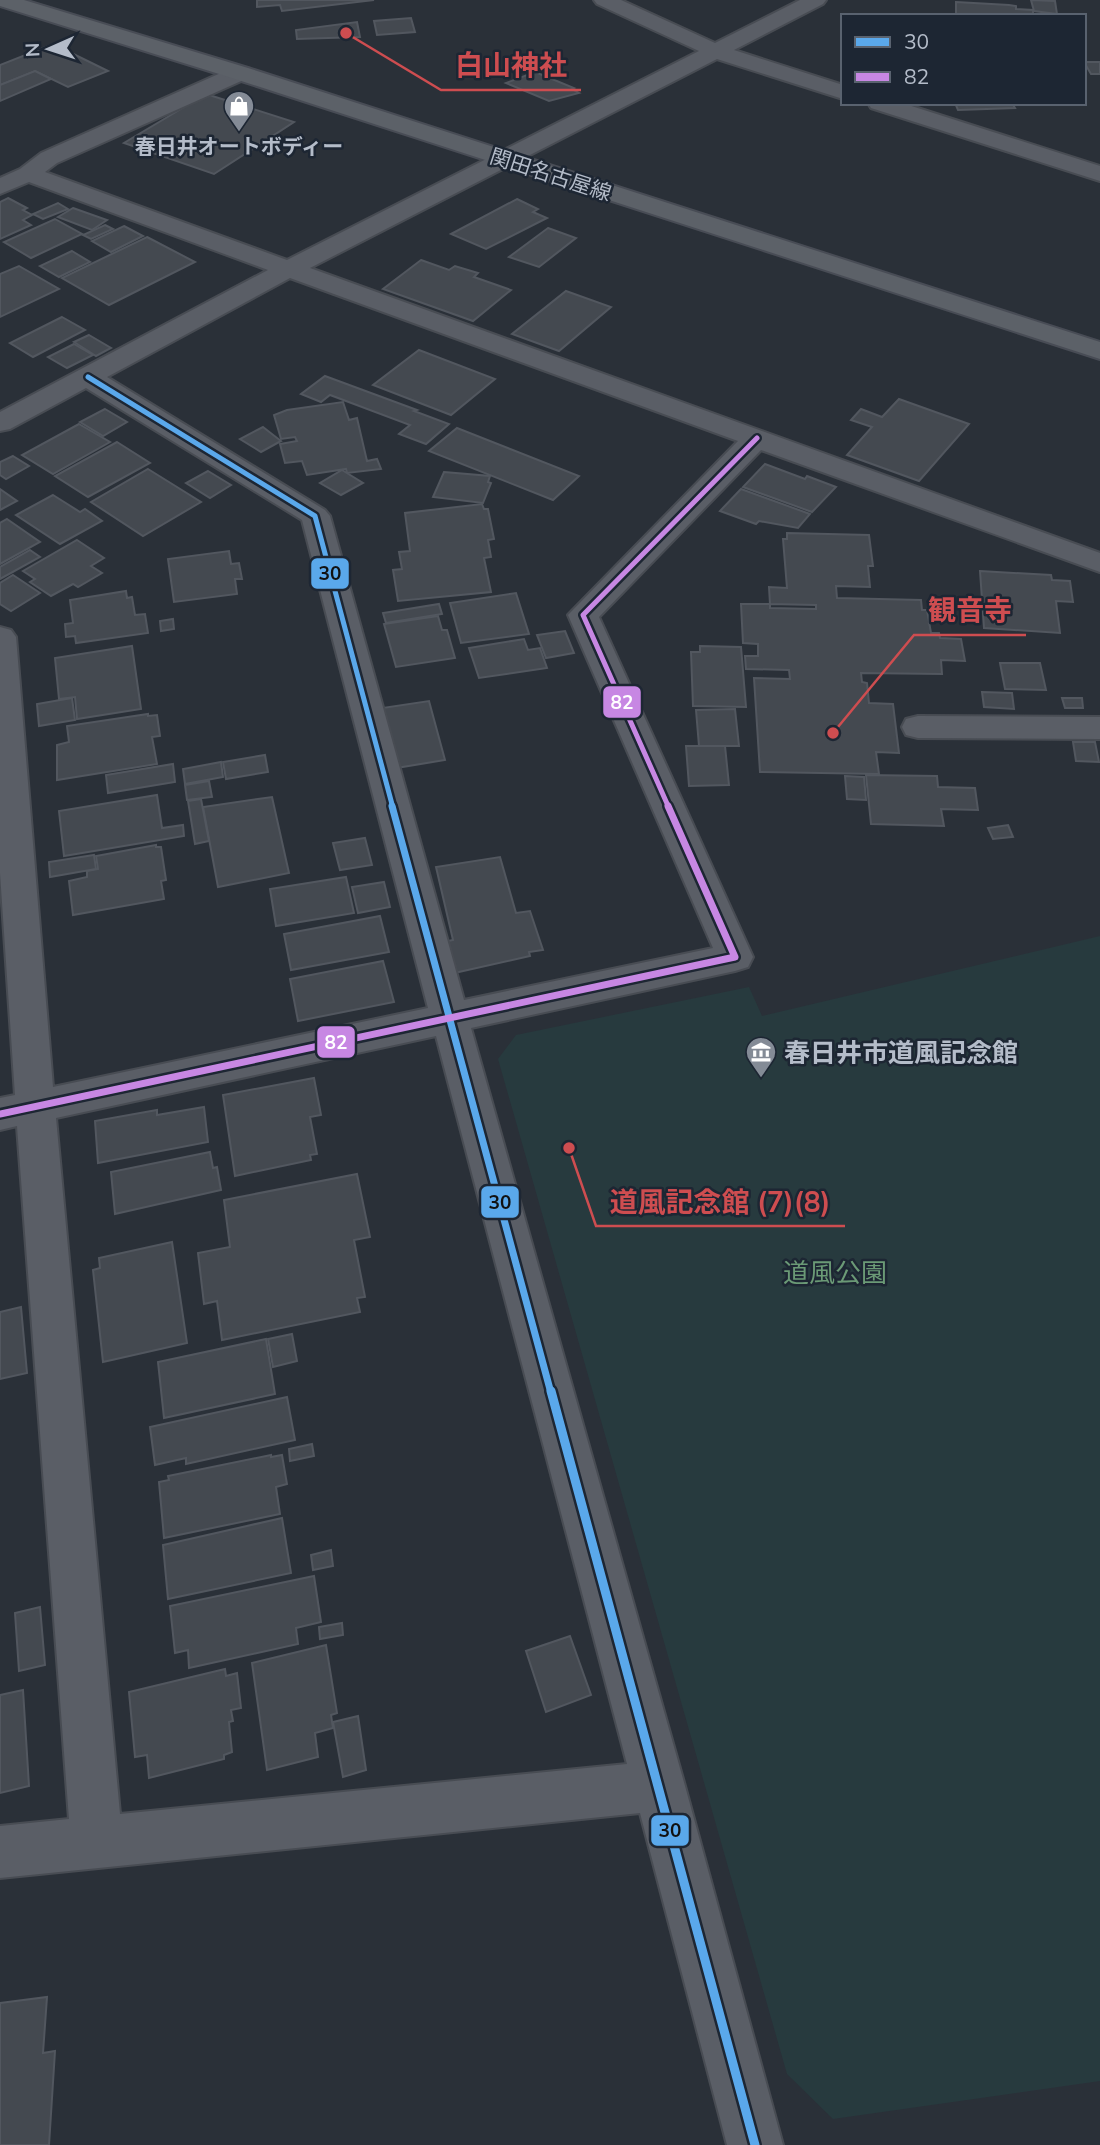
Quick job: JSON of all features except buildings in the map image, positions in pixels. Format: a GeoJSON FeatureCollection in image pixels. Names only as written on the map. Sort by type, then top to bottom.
{"type":"FeatureCollection","features":[{"type":"Feature","properties":{"kind":"main road","name":"関田名古屋線"},"geometry":{"type":"LineString","coordinates":[[2,0],[240,73],[1100,351]]}},
{"type":"Feature","properties":{"kind":"street"},"geometry":{"type":"LineString","coordinates":[[604,0],[715,51],[841,91]]}},
{"type":"Feature","properties":{"kind":"street"},"geometry":{"type":"LineString","coordinates":[[0,423],[288,269],[816,0]]}},
{"type":"Feature","properties":{"kind":"street"},"geometry":{"type":"LineString","coordinates":[[0,187],[28,174],[49,158],[240,73]]}},
{"type":"Feature","properties":{"kind":"street"},"geometry":{"type":"LineString","coordinates":[[885,105],[1100,174]]}},
{"type":"Feature","properties":{"kind":"street"},"geometry":{"type":"LineString","coordinates":[[28,174],[1100,563]]}},
{"type":"Feature","properties":{"kind":"street"},"geometry":{"type":"LineString","coordinates":[[88,377],[315,516],[447,1017],[660,1786],[755,2145]]}},
{"type":"Feature","properties":{"kind":"street"},"geometry":{"type":"LineString","coordinates":[[17,1111],[736,957],[583,615],[757,438]]}},
{"type":"Feature","properties":{"kind":"street"},"geometry":{"type":"LineString","coordinates":[[0,637],[17,1111],[97,1843]]}},
{"type":"Feature","properties":{"kind":"street"},"geometry":{"type":"LineString","coordinates":[[918,727],[1100,728]]}},
{"type":"Feature","properties":{"kind":"street"},"geometry":{"type":"LineString","coordinates":[[0,1852],[660,1786]]}},
{"type":"Feature","properties":{"kind":"green space","name":"道風公園"},"geometry":{"type":"Polygon","coordinates":[[[1100,936],[1100,2081],[833,2119],[787,2074],[498,1059],[516,1035],[749,987],[762,1016],[1100,936]]]}},
{"type":"Feature","properties":{"kind":"transit line","name":"30"},"geometry":{"type":"LineString","coordinates":[[88,377],[315,516],[755,2145]]}},
{"type":"Feature","properties":{"kind":"transit line","name":"82"},"geometry":{"type":"LineString","coordinates":[[0,1114],[735,957],[583,615],[757,438]]}},
{"type":"Feature","properties":{"kind":"place","name":"白山神社"},"geometry":{"type":"Point","coordinates":[346,33]}},
{"type":"Feature","properties":{"kind":"place","name":"春日井オートボディー"},"geometry":{"type":"Point","coordinates":[239,133]}},
{"type":"Feature","properties":{"kind":"place","name":"観音寺"},"geometry":{"type":"Point","coordinates":[833,733]}},
{"type":"Feature","properties":{"kind":"place","name":"春日井市道風記念館"},"geometry":{"type":"Point","coordinates":[761,1079]}},
{"type":"Feature","properties":{"kind":"place","name":"道風記念館 (7)(8)"},"geometry":{"type":"Point","coordinates":[569,1148]}}]}
